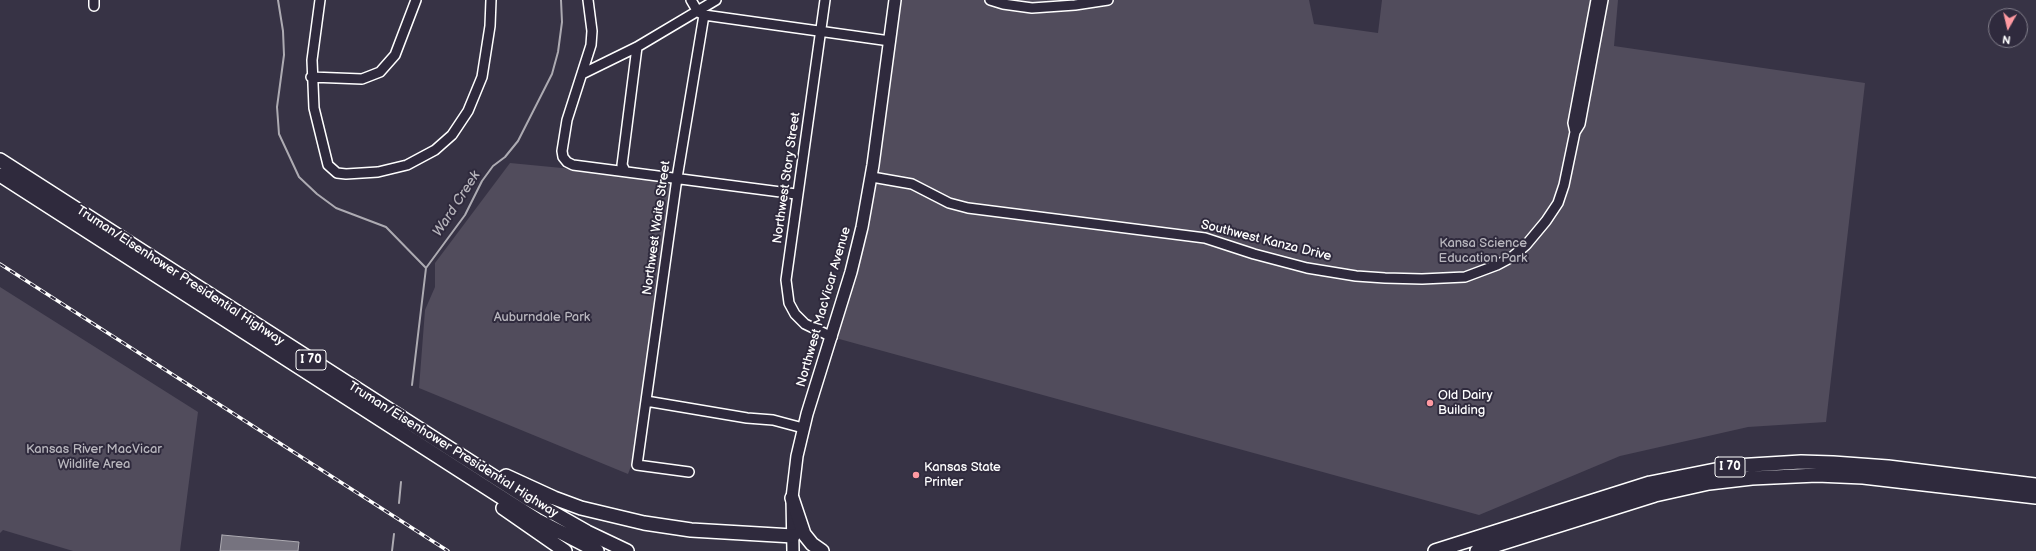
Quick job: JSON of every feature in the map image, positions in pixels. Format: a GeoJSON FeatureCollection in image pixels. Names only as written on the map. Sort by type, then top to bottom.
{"type":"FeatureCollection","features":[{"type":"Feature","properties":{"kind":"highway","name":"Truman/Eisenhower Presidential Highway"},"geometry":{"type":"LineString","coordinates":[[0,160],[550,512],[627,551]]}},
{"type":"Feature","properties":{"kind":"highway","name":"Truman/Eisenhower Presidential Highway"},"geometry":{"type":"LineString","coordinates":[[0,175],[538,520],[598,551]]}},
{"type":"Feature","properties":{"kind":"highway"},"geometry":{"type":"LineString","coordinates":[[409,438],[453,473],[565,551]]}},
{"type":"Feature","properties":{"kind":"highway"},"geometry":{"type":"LineString","coordinates":[[444,445],[534,490],[606,515],[666,527],[793,536]]}},
{"type":"Feature","properties":{"kind":"highway","name":"I 70"},"geometry":{"type":"LineString","coordinates":[[1435,551],[1650,483],[1735,466],[1794,462],[1833,463],[1888,467],[2036,484]]}},
{"type":"Feature","properties":{"kind":"highway","name":"I 70"},"geometry":{"type":"LineString","coordinates":[[1477,551],[1655,495],[1709,483],[1769,476],[1817,475],[1862,477],[2036,497]]}},
{"type":"Feature","properties":{"kind":"highway"},"geometry":{"type":"LineString","coordinates":[[1915,483],[2036,506]]}},
{"type":"Feature","properties":{"kind":"highway"},"geometry":{"type":"LineString","coordinates":[[792,498],[804,534],[812,544],[822,551]]}},
{"type":"Feature","properties":{"kind":"highway"},"geometry":{"type":"LineString","coordinates":[[805,551],[822,551]]}},
{"type":"Feature","properties":{"kind":"main road","name":"Northwest MacVicar Avenue"},"geometry":{"type":"LineString","coordinates":[[793,551],[792,498],[795,466],[803,428],[851,272],[872,177],[895,0]]}},
{"type":"Feature","properties":{"kind":"street"},"geometry":{"type":"LineString","coordinates":[[320,0],[313,43],[311,77],[316,119],[328,165],[340,173],[378,172],[407,165],[435,150],[452,135],[468,111],[482,77],[490,26],[491,0]]}},
{"type":"Feature","properties":{"kind":"street"},"geometry":{"type":"LineString","coordinates":[[311,77],[362,79],[380,72],[395,56],[416,0]]}},
{"type":"Feature","properties":{"kind":"street"},"geometry":{"type":"LineString","coordinates":[[588,0],[592,31],[591,45],[567,120],[562,152],[565,160],[573,165],[796,194]]}},
{"type":"Feature","properties":{"kind":"street"},"geometry":{"type":"LineString","coordinates":[[691,0],[701,13],[890,40]]}},
{"type":"Feature","properties":{"kind":"street"},"geometry":{"type":"LineString","coordinates":[[582,74],[701,13],[716,0]]}},
{"type":"Feature","properties":{"kind":"street","name":"Northwest Story Street"},"geometry":{"type":"LineString","coordinates":[[825,0],[796,194],[786,280],[789,303],[799,320],[832,336]]}},
{"type":"Feature","properties":{"kind":"street"},"geometry":{"type":"LineString","coordinates":[[990,0],[1003,4],[1032,8],[1075,5],[1108,0]]}},
{"type":"Feature","properties":{"kind":"street","name":"Southwest Kanza Drive"},"geometry":{"type":"LineString","coordinates":[[1575,132],[1573,123],[1596,0]]}},
{"type":"Feature","properties":{"kind":"street","name":"Southwest Kanza Drive"},"geometry":{"type":"LineString","coordinates":[[872,177],[912,184],[949,203],[968,208],[1205,238],[1254,254],[1307,268],[1356,276],[1385,278],[1422,279],[1465,276],[1497,265],[1512,257],[1526,245],[1546,221],[1558,203],[1564,184],[1575,132],[1580,124],[1603,0]]}},
{"type":"Feature","properties":{"kind":"street","name":"Northwest Waite Street"},"geometry":{"type":"LineString","coordinates":[[689,472],[637,465],[701,13]]}},
{"type":"Feature","properties":{"kind":"street"},"geometry":{"type":"LineString","coordinates":[[625,172],[622,165],[637,47]]}},
{"type":"Feature","properties":{"kind":"street"},"geometry":{"type":"LineString","coordinates":[[646,401],[747,418],[773,420],[803,428]]}},
{"type":"Feature","properties":{"kind":"green space","name":"Kansa Science Education Park"},"geometry":{"type":"Polygon","coordinates":[[[896,0],[1309,0],[1314,24],[1378,33],[1382,0],[1618,0],[1614,46],[1865,83],[1826,422],[1748,427],[1620,456],[1479,515],[832,337],[872,177],[896,0]]]}},
{"type":"Feature","properties":{"kind":"green space","name":"Auburndale Park"},"geometry":{"type":"Polygon","coordinates":[[[510,163],[614,173],[671,182],[658,300],[636,453],[628,474],[419,388],[425,310],[435,287],[435,263],[510,163]]]}},
{"type":"Feature","properties":{"kind":"green space","name":"Kansas River MacVicar Wildlife Area"},"geometry":{"type":"Polygon","coordinates":[[[0,287],[198,412],[180,551],[73,551],[3,530],[0,533],[0,287]]]}},
{"type":"Feature","properties":{"kind":"shaded area"},"geometry":{"type":"Polygon","coordinates":[[[222,535],[299,542],[298,551],[220,551],[222,535]]]}},
{"type":"Feature","properties":{"kind":"waterway"},"geometry":{"type":"LineString","coordinates":[[278,0],[283,31],[284,55],[277,107],[279,134],[299,177],[317,194],[336,208],[386,227],[426,268]]}},
{"type":"Feature","properties":{"kind":"waterway","name":"Ward Creek"},"geometry":{"type":"LineString","coordinates":[[412,385],[426,268],[465,215],[482,181],[493,166],[505,157],[518,141],[552,74],[558,52],[562,22],[561,0]]}},
{"type":"Feature","properties":{"kind":"waterway","name":"Ward Creek"},"geometry":{"type":"LineString","coordinates":[[399,503],[401,482]]}},
{"type":"Feature","properties":{"kind":"waterway","name":"Ward Creek"},"geometry":{"type":"LineString","coordinates":[[392,551],[394,534]]}},
{"type":"Feature","properties":{"kind":"railway"},"geometry":{"type":"LineString","coordinates":[[0,264],[448,551]]}},
{"type":"Feature","properties":{"kind":"place","name":"Old Dairy Building"},"geometry":{"type":"Point","coordinates":[1430,403]}},
{"type":"Feature","properties":{"kind":"place","name":"Kansas State Printer"},"geometry":{"type":"Point","coordinates":[916,475]}}]}
